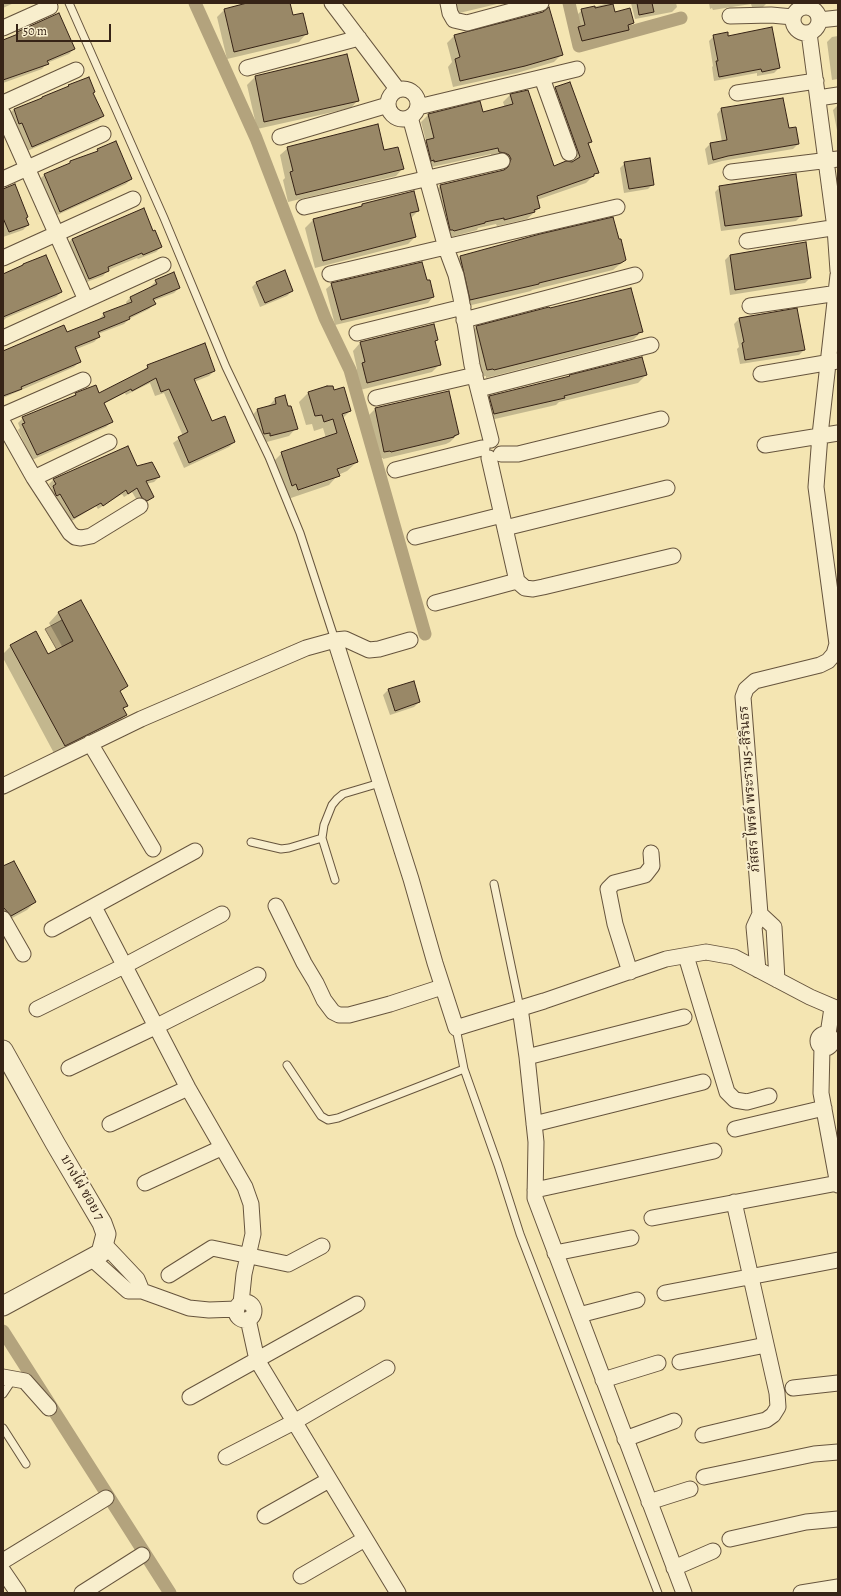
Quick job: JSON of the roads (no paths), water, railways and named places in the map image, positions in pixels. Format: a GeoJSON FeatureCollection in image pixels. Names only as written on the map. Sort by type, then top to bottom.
{"type":"FeatureCollection","features":[{"type":"Feature","properties":{"kind":"street"},"geometry":{"type":"LineString","coordinates":[[332,3],[398,90]]}},
{"type":"Feature","properties":{"kind":"street"},"geometry":{"type":"LineString","coordinates":[[448,3],[450,13],[454,20],[467,22],[541,3]]}},
{"type":"Feature","properties":{"kind":"street"},"geometry":{"type":"LineString","coordinates":[[3,28],[50,7]]}},
{"type":"Feature","properties":{"kind":"street"},"geometry":{"type":"LineString","coordinates":[[807,7],[813,9],[819,20],[816,28],[809,33],[804,33],[794,28],[792,17],[795,12],[801,8],[807,7]]}},
{"type":"Feature","properties":{"kind":"street"},"geometry":{"type":"LineString","coordinates":[[730,16],[772,15],[792,17]]}},
{"type":"Feature","properties":{"kind":"street"},"geometry":{"type":"LineString","coordinates":[[819,20],[838,18]]}},
{"type":"Feature","properties":{"kind":"street"},"geometry":{"type":"LineString","coordinates":[[809,33],[818,98],[832,160],[838,271]]}},
{"type":"Feature","properties":{"kind":"street"},"geometry":{"type":"LineString","coordinates":[[247,68],[359,38]]}},
{"type":"Feature","properties":{"kind":"street"},"geometry":{"type":"LineString","coordinates":[[577,69],[414,112],[403,118],[396,116],[391,112],[388,105],[389,98],[392,93],[398,90],[406,89],[413,92],[418,99],[414,112],[426,179],[446,248],[456,275],[517,581],[525,588],[533,589],[672,556]]}},
{"type":"Feature","properties":{"kind":"street"},"geometry":{"type":"LineString","coordinates":[[3,103],[76,70]]}},
{"type":"Feature","properties":{"kind":"street"},"geometry":{"type":"LineString","coordinates":[[542,78],[569,153]]}},
{"type":"Feature","properties":{"kind":"street"},"geometry":{"type":"LineString","coordinates":[[736,93],[816,81]]}},
{"type":"Feature","properties":{"kind":"street"},"geometry":{"type":"LineString","coordinates":[[818,98],[838,95]]}},
{"type":"Feature","properties":{"kind":"street"},"geometry":{"type":"LineString","coordinates":[[280,137],[388,105]]}},
{"type":"Feature","properties":{"kind":"street"},"geometry":{"type":"LineString","coordinates":[[3,114],[86,300]]}},
{"type":"Feature","properties":{"kind":"street"},"geometry":{"type":"LineString","coordinates":[[3,179],[103,134]]}},
{"type":"Feature","properties":{"kind":"street"},"geometry":{"type":"LineString","coordinates":[[731,172],[832,160]]}},
{"type":"Feature","properties":{"kind":"street"},"geometry":{"type":"LineString","coordinates":[[304,207],[502,161]]}},
{"type":"Feature","properties":{"kind":"street"},"geometry":{"type":"LineString","coordinates":[[3,258],[133,199]]}},
{"type":"Feature","properties":{"kind":"street"},"geometry":{"type":"LineString","coordinates":[[330,274],[617,207]]}},
{"type":"Feature","properties":{"kind":"street"},"geometry":{"type":"LineString","coordinates":[[747,241],[836,227]]}},
{"type":"Feature","properties":{"kind":"street"},"geometry":{"type":"LineString","coordinates":[[3,338],[163,265]]}},
{"type":"Feature","properties":{"kind":"street"},"geometry":{"type":"LineString","coordinates":[[356,333],[464,313],[635,275]]}},
{"type":"Feature","properties":{"kind":"street","name":"ภัสสร ไพรด์ พระราม5-สิรินธร"},"geometry":{"type":"LineString","coordinates":[[760,914],[743,698],[746,689],[755,681],[820,665],[828,661],[834,654],[837,644],[816,487],[820,435],[833,362],[838,275]]}},
{"type":"Feature","properties":{"kind":"street"},"geometry":{"type":"LineString","coordinates":[[750,306],[838,293]]}},
{"type":"Feature","properties":{"kind":"street"},"geometry":{"type":"LineString","coordinates":[[376,398],[477,382],[651,345]]}},
{"type":"Feature","properties":{"kind":"street"},"geometry":{"type":"LineString","coordinates":[[761,374],[833,362]]}},
{"type":"Feature","properties":{"kind":"street"},"geometry":{"type":"LineString","coordinates":[[3,415],[83,380]]}},
{"type":"Feature","properties":{"kind":"street"},"geometry":{"type":"LineString","coordinates":[[395,470],[491,450],[518,454],[661,419]]}},
{"type":"Feature","properties":{"kind":"street"},"geometry":{"type":"LineString","coordinates":[[3,423],[34,478],[70,533],[75,537],[81,538],[91,536],[140,506]]}},
{"type":"Feature","properties":{"kind":"street"},"geometry":{"type":"LineString","coordinates":[[766,446],[820,435],[838,433]]}},
{"type":"Feature","properties":{"kind":"street"},"geometry":{"type":"LineString","coordinates":[[34,478],[109,442]]}},
{"type":"Feature","properties":{"kind":"street"},"geometry":{"type":"LineString","coordinates":[[415,537],[504,521],[667,488]]}},
{"type":"Feature","properties":{"kind":"street"},"geometry":{"type":"LineString","coordinates":[[435,603],[517,581]]}},
{"type":"Feature","properties":{"kind":"street"},"geometry":{"type":"LineString","coordinates":[[3,786],[90,743],[280,658],[306,648],[335,640],[345,639],[369,650],[379,649],[410,640]]}},
{"type":"Feature","properties":{"kind":"street"},"geometry":{"type":"LineString","coordinates":[[335,640],[411,878],[442,987],[456,1028],[666,959],[706,952],[734,957],[835,1008],[825,1041],[821,1093],[838,1184],[652,1218]]}},
{"type":"Feature","properties":{"kind":"street"},"geometry":{"type":"LineString","coordinates":[[90,743],[153,849]]}},
{"type":"Feature","properties":{"kind":"street"},"geometry":{"type":"LineString","coordinates":[[52,929],[195,851]]}},
{"type":"Feature","properties":{"kind":"street"},"geometry":{"type":"LineString","coordinates":[[630,972],[615,924],[608,889],[614,884],[645,875],[652,866],[651,852]]}},
{"type":"Feature","properties":{"kind":"street"},"geometry":{"type":"LineString","coordinates":[[276,906],[324,1000],[333,1012],[338,1015],[349,1015],[390,1004],[442,987]]}},
{"type":"Feature","properties":{"kind":"street"},"geometry":{"type":"LineString","coordinates":[[94,907],[188,1088],[221,1148],[245,1187],[251,1204],[253,1234],[239,1306]]}},
{"type":"Feature","properties":{"kind":"street"},"geometry":{"type":"LineString","coordinates":[[37,1009],[124,966],[222,914]]}},
{"type":"Feature","properties":{"kind":"street"},"geometry":{"type":"LineString","coordinates":[[758,970],[754,927],[760,914],[774,928],[777,980]]}},
{"type":"Feature","properties":{"kind":"street"},"geometry":{"type":"LineString","coordinates":[[3,919],[23,954]]}},
{"type":"Feature","properties":{"kind":"street"},"geometry":{"type":"LineString","coordinates":[[686,956],[727,1092],[735,1100],[747,1102],[769,1096]]}},
{"type":"Feature","properties":{"kind":"street"},"geometry":{"type":"LineString","coordinates":[[69,1068],[258,975]]}},
{"type":"Feature","properties":{"kind":"street"},"geometry":{"type":"LineString","coordinates":[[520,1008],[536,1142],[535,1198],[684,1593]]}},
{"type":"Feature","properties":{"kind":"street"},"geometry":{"type":"LineString","coordinates":[[527,1057],[684,1017]]}},
{"type":"Feature","properties":{"kind":"street","name":"บางไผ่ ซอย 7"},"geometry":{"type":"LineString","coordinates":[[3,1050],[102,1223],[106,1234],[104,1244]]}},
{"type":"Feature","properties":{"kind":"street"},"geometry":{"type":"LineString","coordinates":[[534,1124],[704,1082]]}},
{"type":"Feature","properties":{"kind":"street"},"geometry":{"type":"LineString","coordinates":[[110,1124],[188,1088]]}},
{"type":"Feature","properties":{"kind":"street"},"geometry":{"type":"LineString","coordinates":[[735,1129],[824,1108]]}},
{"type":"Feature","properties":{"kind":"street"},"geometry":{"type":"LineString","coordinates":[[145,1183],[221,1148]]}},
{"type":"Feature","properties":{"kind":"street"},"geometry":{"type":"LineString","coordinates":[[535,1190],[714,1152]]}},
{"type":"Feature","properties":{"kind":"street"},"geometry":{"type":"LineString","coordinates":[[703,1435],[766,1420],[778,1407],[777,1393],[734,1202]]}},
{"type":"Feature","properties":{"kind":"street"},"geometry":{"type":"LineString","coordinates":[[555,1253],[631,1238]]}},
{"type":"Feature","properties":{"kind":"street"},"geometry":{"type":"LineString","coordinates":[[3,1306],[101,1253],[104,1244],[137,1279],[142,1291]]}},
{"type":"Feature","properties":{"kind":"street"},"geometry":{"type":"LineString","coordinates":[[169,1275],[212,1248],[288,1264],[322,1246]]}},
{"type":"Feature","properties":{"kind":"street"},"geometry":{"type":"LineString","coordinates":[[91,1258],[128,1291],[142,1291],[189,1308],[209,1310],[239,1306],[249,1303],[253,1308],[253,1314],[248,1319],[257,1360],[398,1593]]}},
{"type":"Feature","properties":{"kind":"street"},"geometry":{"type":"LineString","coordinates":[[665,1294],[750,1276],[838,1260]]}},
{"type":"Feature","properties":{"kind":"street"},"geometry":{"type":"LineString","coordinates":[[579,1315],[637,1300]]}},
{"type":"Feature","properties":{"kind":"street"},"geometry":{"type":"LineString","coordinates":[[190,1398],[357,1304]]}},
{"type":"Feature","properties":{"kind":"street"},"geometry":{"type":"LineString","coordinates":[[680,1362],[766,1345]]}},
{"type":"Feature","properties":{"kind":"street"},"geometry":{"type":"LineString","coordinates":[[603,1380],[658,1363]]}},
{"type":"Feature","properties":{"kind":"street"},"geometry":{"type":"LineString","coordinates":[[226,1456],[294,1422],[387,1368]]}},
{"type":"Feature","properties":{"kind":"street"},"geometry":{"type":"LineString","coordinates":[[8,1378],[24,1381],[49,1408]]}},
{"type":"Feature","properties":{"kind":"street"},"geometry":{"type":"LineString","coordinates":[[793,1388],[838,1384]]}},
{"type":"Feature","properties":{"kind":"street"},"geometry":{"type":"LineString","coordinates":[[625,1439],[674,1421]]}},
{"type":"Feature","properties":{"kind":"street"},"geometry":{"type":"LineString","coordinates":[[704,1476],[814,1454],[838,1452]]}},
{"type":"Feature","properties":{"kind":"street"},"geometry":{"type":"LineString","coordinates":[[265,1516],[329,1480]]}},
{"type":"Feature","properties":{"kind":"street"},"geometry":{"type":"LineString","coordinates":[[649,1502],[690,1489]]}},
{"type":"Feature","properties":{"kind":"street"},"geometry":{"type":"LineString","coordinates":[[3,1561],[106,1498]]}},
{"type":"Feature","properties":{"kind":"street"},"geometry":{"type":"LineString","coordinates":[[730,1539],[806,1522],[838,1519]]}},
{"type":"Feature","properties":{"kind":"street"},"geometry":{"type":"LineString","coordinates":[[301,1576],[365,1539]]}},
{"type":"Feature","properties":{"kind":"street"},"geometry":{"type":"LineString","coordinates":[[674,1568],[713,1551]]}},
{"type":"Feature","properties":{"kind":"street"},"geometry":{"type":"LineString","coordinates":[[82,1593],[142,1555]]}},
{"type":"Feature","properties":{"kind":"street"},"geometry":{"type":"LineString","coordinates":[[3,1571],[18,1593]]}},
{"type":"Feature","properties":{"kind":"street"},"geometry":{"type":"LineString","coordinates":[[801,1593],[838,1587]]}},
{"type":"Feature","properties":{"kind":"lane"},"geometry":{"type":"LineString","coordinates":[[69,3],[164,218],[226,367],[269,457],[300,533],[335,640]]}},
{"type":"Feature","properties":{"kind":"lane"},"geometry":{"type":"LineString","coordinates":[[335,880],[322,838],[332,805],[343,794],[380,783]]}},
{"type":"Feature","properties":{"kind":"lane"},"geometry":{"type":"LineString","coordinates":[[251,842],[281,849],[322,838]]}},
{"type":"Feature","properties":{"kind":"lane"},"geometry":{"type":"LineString","coordinates":[[494,884],[520,1008]]}},
{"type":"Feature","properties":{"kind":"lane"},"geometry":{"type":"LineString","coordinates":[[456,1028],[464,1069],[498,1165],[520,1234],[658,1593]]}},
{"type":"Feature","properties":{"kind":"lane"},"geometry":{"type":"LineString","coordinates":[[286,1065],[321,1116],[328,1120],[338,1118],[464,1069]]}},
{"type":"Feature","properties":{"kind":"lane"},"geometry":{"type":"LineString","coordinates":[[3,1394],[8,1378]]}},
{"type":"Feature","properties":{"kind":"lane"},"geometry":{"type":"LineString","coordinates":[[3,1428],[26,1464]]}},
{"type":"Feature","properties":{"kind":"waterway"},"geometry":{"type":"LineString","coordinates":[[195,3],[256,138],[325,318],[350,370],[425,634]]}},
{"type":"Feature","properties":{"kind":"waterway"},"geometry":{"type":"LineString","coordinates":[[569,3],[579,46],[681,18]]}},
{"type":"Feature","properties":{"kind":"waterway"},"geometry":{"type":"LineString","coordinates":[[3,1331],[170,1593]]}}]}
